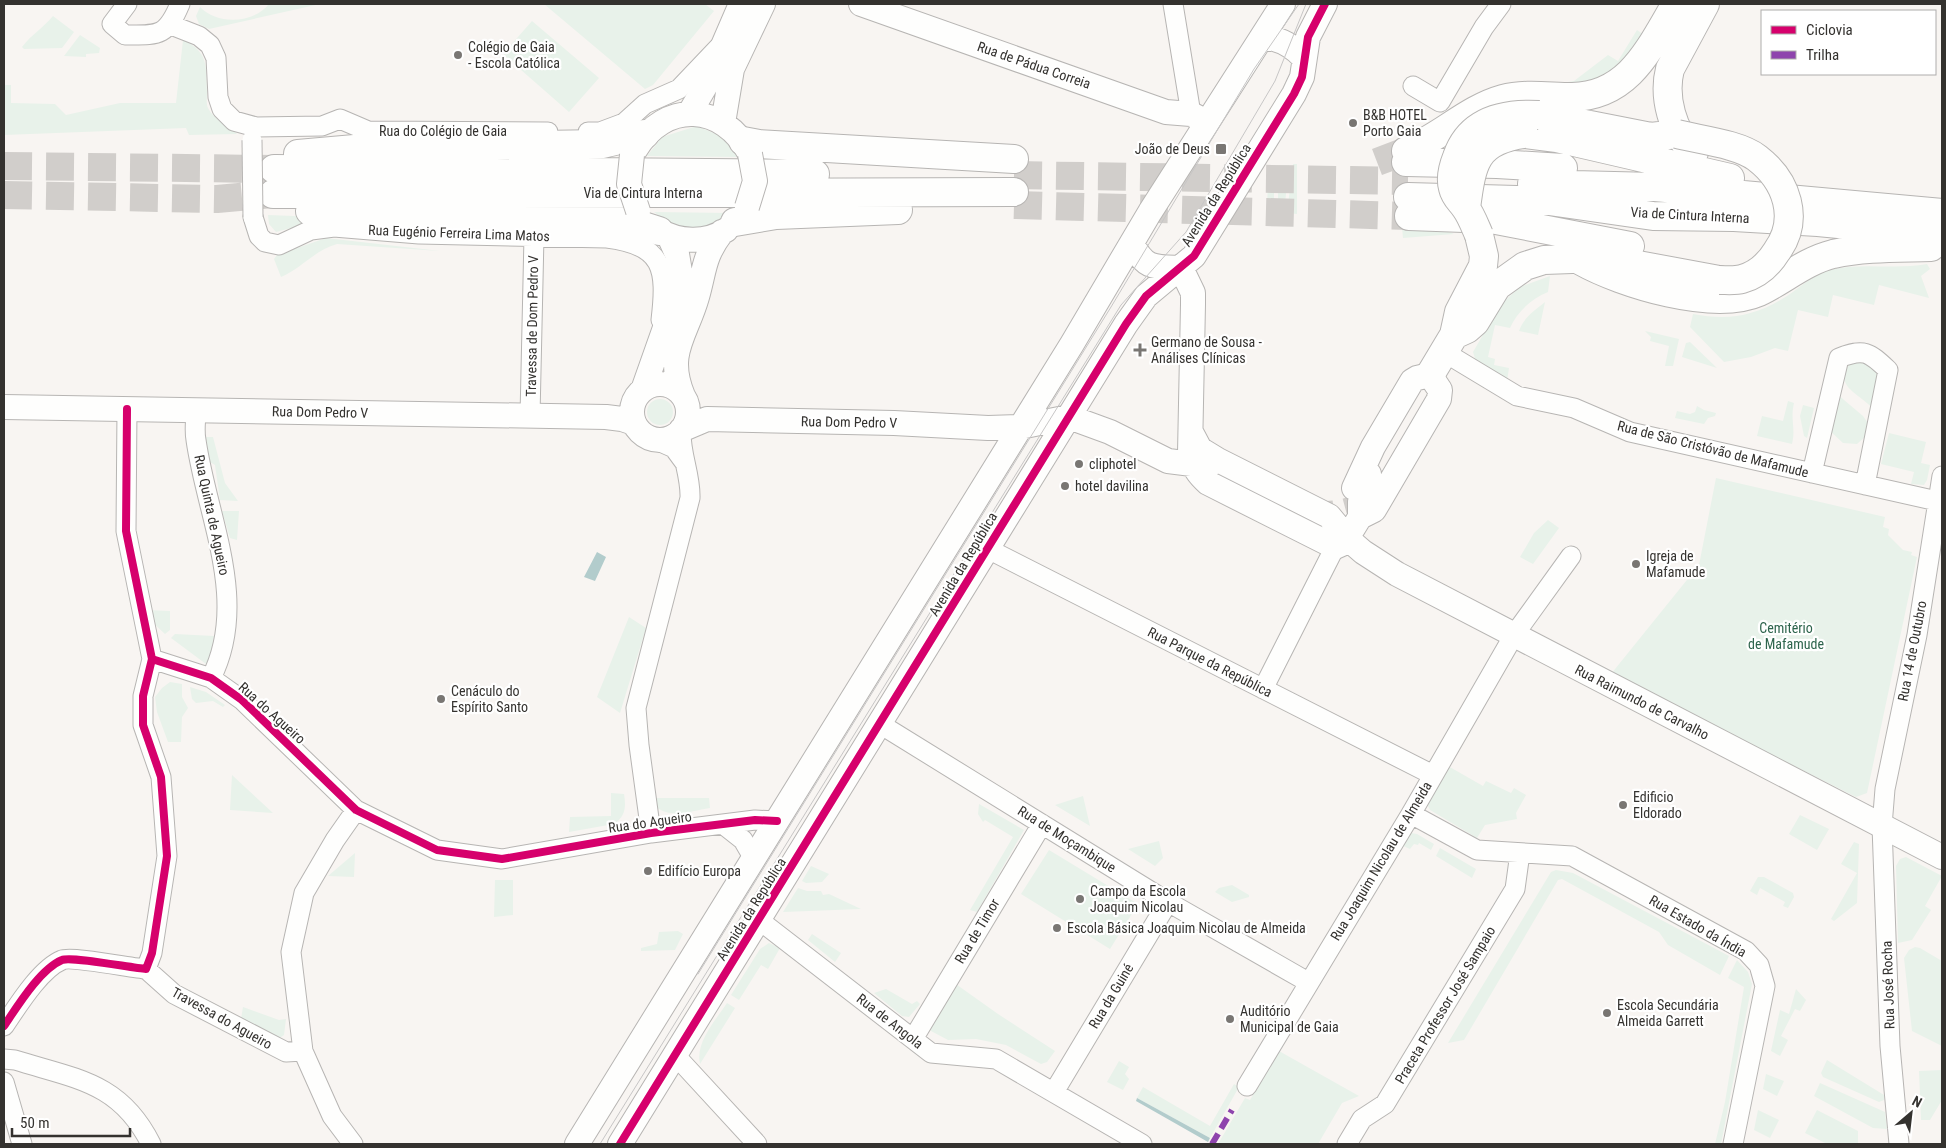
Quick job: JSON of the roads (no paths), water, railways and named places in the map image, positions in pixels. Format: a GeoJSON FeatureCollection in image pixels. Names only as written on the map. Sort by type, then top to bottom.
{"type":"FeatureCollection","features":[{"type":"Feature","properties":{"kind":"highway"},"geometry":{"type":"LineString","coordinates":[[1430,376],[1449,344],[1459,312],[1483,266],[1485,227],[1466,208],[1472,174],[1484,149],[1536,115],[1621,82],[1644,57],[1676,4]]}},
{"type":"Feature","properties":{"kind":"highway"},"geometry":{"type":"LineString","coordinates":[[1677,134],[1656,110],[1650,98],[1648,84],[1651,72],[1662,48],[1690,4]]}},
{"type":"Feature","properties":{"kind":"highway"},"geometry":{"type":"LineString","coordinates":[[1705,4],[1670,69],[1667,94],[1670,109],[1678,130],[1690,148],[1703,159],[1717,167],[1772,184]]}},
{"type":"Feature","properties":{"kind":"highway"},"geometry":{"type":"LineString","coordinates":[[1717,271],[1485,227],[1407,181],[1418,146],[1482,108],[1503,99],[1526,96],[1536,115],[1557,138],[1716,176],[1772,184],[1942,201]]}},
{"type":"Feature","properties":{"kind":"highway"},"geometry":{"type":"LineString","coordinates":[[1449,344],[1471,326],[1497,286],[1525,266],[1544,260],[1608,259],[1692,277],[1717,271],[1747,257],[1758,248],[1772,223],[1770,170],[1755,157],[1730,147],[1677,134],[1651,137],[1536,115]]}},
{"type":"Feature","properties":{"kind":"highway"},"geometry":{"type":"LineString","coordinates":[[747,147],[759,144],[1014,183]]}},
{"type":"Feature","properties":{"kind":"highway"},"geometry":{"type":"LineString","coordinates":[[269,189],[366,148],[638,145]]}},
{"type":"Feature","properties":{"kind":"highway","name":"Via de Cintura Interna"},"geometry":{"type":"LineString","coordinates":[[1407,181],[1655,187],[1942,213]]}},
{"type":"Feature","properties":{"kind":"highway","name":"Via de Cintura Interna"},"geometry":{"type":"LineString","coordinates":[[1407,181],[1653,216],[1808,222],[1942,234]]}},
{"type":"Feature","properties":{"kind":"highway"},"geometry":{"type":"LineString","coordinates":[[735,221],[1014,183]]}},
{"type":"Feature","properties":{"kind":"highway","name":"Via de Cintura Interna"},"geometry":{"type":"LineString","coordinates":[[269,189],[1014,183]]}},
{"type":"Feature","properties":{"kind":"highway"},"geometry":{"type":"LineString","coordinates":[[269,189],[364,215],[609,218],[628,221],[664,233]]}},
{"type":"Feature","properties":{"kind":"highway"},"geometry":{"type":"LineString","coordinates":[[1485,227],[1653,216]]}},
{"type":"Feature","properties":{"kind":"highway"},"geometry":{"type":"LineString","coordinates":[[1581,260],[1606,274],[1687,297],[1724,300],[1745,297],[1760,291],[1798,269],[1833,254],[1862,250],[1942,247]]}},
{"type":"Feature","properties":{"kind":"main road"},"geometry":{"type":"LineString","coordinates":[[689,114],[706,85],[741,4]]}},
{"type":"Feature","properties":{"kind":"main road"},"geometry":{"type":"LineString","coordinates":[[723,123],[732,69],[763,4]]}},
{"type":"Feature","properties":{"kind":"main road","name":"Rua de Pádua Correia"},"geometry":{"type":"LineString","coordinates":[[861,4],[1166,112],[1199,118]]}},
{"type":"Feature","properties":{"kind":"main road","name":"Avenida da República"},"geometry":{"type":"LineString","coordinates":[[577,1144],[1132,244],[1199,118],[1262,37],[1283,4]]}},
{"type":"Feature","properties":{"kind":"main road","name":"Avenida da República"},"geometry":{"type":"LineString","coordinates":[[620,1144],[880,724],[986,548],[1146,296],[1194,256],[1294,94],[1302,77],[1308,37],[1325,4]]}},
{"type":"Feature","properties":{"kind":"main road"},"geometry":{"type":"LineString","coordinates":[[1262,37],[1289,45],[1304,58]]}},
{"type":"Feature","properties":{"kind":"main road"},"geometry":{"type":"LineString","coordinates":[[689,114],[707,116],[723,123],[747,147],[754,181],[735,221],[706,256],[697,296],[676,352],[676,379],[688,413],[686,422],[674,436],[656,440],[640,431],[634,423],[633,405],[643,390],[658,342],[678,291],[680,272],[677,254],[664,233],[638,211],[629,184],[638,145],[657,124],[672,117],[689,114]]}},
{"type":"Feature","properties":{"kind":"main road"},"geometry":{"type":"LineString","coordinates":[[664,233],[687,240],[705,239],[735,221]]}},
{"type":"Feature","properties":{"kind":"main road"},"geometry":{"type":"LineString","coordinates":[[1132,244],[1140,258],[1154,267],[1181,268],[1192,292],[1192,464]]}},
{"type":"Feature","properties":{"kind":"main road"},"geometry":{"type":"LineString","coordinates":[[1333,519],[1377,474],[1439,399],[1440,390],[1430,376],[1417,378],[1412,381],[1373,447],[1377,474],[1374,510],[1360,516],[1341,543]]}},
{"type":"Feature","properties":{"kind":"main road"},"geometry":{"type":"LineString","coordinates":[[643,390],[659,384],[676,390],[682,396]]}},
{"type":"Feature","properties":{"kind":"main road","name":"Rua Dom Pedro V"},"geometry":{"type":"LineString","coordinates":[[4,407],[606,417],[622,418],[634,423]]}},
{"type":"Feature","properties":{"kind":"main road"},"geometry":{"type":"LineString","coordinates":[[1069,417],[1110,432],[1168,461],[1192,464],[1271,506],[1297,513]]}},
{"type":"Feature","properties":{"kind":"main road","name":"Rua Dom Pedro V"},"geometry":{"type":"LineString","coordinates":[[681,430],[707,419],[894,423],[954,428],[1020,427],[1069,417]]}},
{"type":"Feature","properties":{"kind":"main road","name":"Rua Raimundo de Carvalho"},"geometry":{"type":"LineString","coordinates":[[1191,432],[1200,449],[1333,519],[1341,543]]}},
{"type":"Feature","properties":{"kind":"main road","name":"Rua Raimundo de Carvalho"},"geometry":{"type":"LineString","coordinates":[[1192,464],[1198,474],[1208,483],[1363,552],[1402,576],[1514,635],[1942,857]]}},
{"type":"Feature","properties":{"kind":"main road"},"geometry":{"type":"LineString","coordinates":[[722,910],[744,913],[759,920]]}},
{"type":"Feature","properties":{"kind":"street"},"geometry":{"type":"LineString","coordinates":[[127,4],[112,24],[125,35],[154,35],[171,25],[180,4]]}},
{"type":"Feature","properties":{"kind":"street"},"geometry":{"type":"LineString","coordinates":[[1173,4],[1199,118]]}},
{"type":"Feature","properties":{"kind":"street"},"geometry":{"type":"LineString","coordinates":[[1413,86],[1440,102],[1484,27],[1501,4]]}},
{"type":"Feature","properties":{"kind":"street","name":"Rua do Colégio de Gaia"},"geometry":{"type":"LineString","coordinates":[[171,25],[199,36],[210,45],[216,58],[218,97],[222,109],[234,121],[254,133],[322,126],[340,119],[368,131],[600,132],[624,123],[645,104],[679,89],[723,44]]}},
{"type":"Feature","properties":{"kind":"street","name":"Rua Eugénio Ferreira Lima Matos"},"geometry":{"type":"LineString","coordinates":[[254,133],[269,189],[258,236],[265,242],[279,245],[312,230],[334,226],[412,234],[607,238],[632,242],[647,248],[656,258],[663,283],[658,342]]}},
{"type":"Feature","properties":{"kind":"street","name":"Travessa de Dom Pedro V"},"geometry":{"type":"LineString","coordinates":[[530,416],[534,236]]}},
{"type":"Feature","properties":{"kind":"street","name":"Rua de São Cristóvão de Mafamude"},"geometry":{"type":"LineString","coordinates":[[1449,344],[1517,396],[1574,408],[1630,432],[1937,501]]}},
{"type":"Feature","properties":{"kind":"street"},"geometry":{"type":"LineString","coordinates":[[1812,473],[1839,358],[1856,351],[1872,355],[1888,370],[1865,485]]}},
{"type":"Feature","properties":{"kind":"street"},"geometry":{"type":"LineString","coordinates":[[4,1026],[29,991],[51,966],[63,959],[146,969],[152,953],[166,856],[160,778],[142,725],[143,696],[152,660],[126,531],[127,409]]}},
{"type":"Feature","properties":{"kind":"street","name":"Rua Quinta de Agueiro"},"geometry":{"type":"LineString","coordinates":[[196,410],[195,439],[221,545],[226,578],[224,642],[211,678]]}},
{"type":"Feature","properties":{"kind":"street"},"geometry":{"type":"LineString","coordinates":[[651,834],[638,745],[636,708],[690,498],[690,482],[681,446],[681,430]]}},
{"type":"Feature","properties":{"kind":"street"},"geometry":{"type":"LineString","coordinates":[[656,440],[674,448],[680,453],[687,466]]}},
{"type":"Feature","properties":{"kind":"street","name":"Rua 14 de Outubro"},"geometry":{"type":"LineString","coordinates":[[1882,826],[1885,789],[1917,635],[1942,476]]}},
{"type":"Feature","properties":{"kind":"street"},"geometry":{"type":"LineString","coordinates":[[1263,689],[1341,543]]}},
{"type":"Feature","properties":{"kind":"street","name":"Rua Parque da República"},"geometry":{"type":"LineString","coordinates":[[986,548],[1433,775]]}},
{"type":"Feature","properties":{"kind":"street","name":"Rua Joaquim Nicolau de Almeida"},"geometry":{"type":"LineString","coordinates":[[1247,1086],[1411,814],[1514,635],[1571,556]]}},
{"type":"Feature","properties":{"kind":"street","name":"Rua do Agueiro"},"geometry":{"type":"LineString","coordinates":[[152,660],[211,678],[242,700],[356,810],[437,850],[502,859],[651,834],[755,820],[777,821]]}},
{"type":"Feature","properties":{"kind":"street","name":"Rua de Moçambique"},"geometry":{"type":"LineString","coordinates":[[880,724],[1168,902],[1308,982]]}},
{"type":"Feature","properties":{"kind":"street"},"geometry":{"type":"LineString","coordinates":[[354,1144],[332,1116],[303,1051],[291,952],[304,893],[335,840],[356,810]]}},
{"type":"Feature","properties":{"kind":"street","name":"Rua Estado da Índia"},"geometry":{"type":"LineString","coordinates":[[1411,814],[1477,850],[1572,856],[1746,951],[1759,965],[1765,986],[1733,1144]]}},
{"type":"Feature","properties":{"kind":"street","name":"Rua de Timor"},"geometry":{"type":"LineString","coordinates":[[913,1039],[1042,824]]}},
{"type":"Feature","properties":{"kind":"street"},"geometry":{"type":"LineString","coordinates":[[724,825],[743,840],[754,859]]}},
{"type":"Feature","properties":{"kind":"street","name":"Rua José Rocha"},"geometry":{"type":"LineString","coordinates":[[1882,826],[1890,1036],[1899,1144]]}},
{"type":"Feature","properties":{"kind":"street","name":"Praceta Professor José Sampaio"},"geometry":{"type":"LineString","coordinates":[[1348,1144],[1362,1119],[1385,1104],[1510,898],[1514,889],[1520,853]]}},
{"type":"Feature","properties":{"kind":"street","name":"Rua da Guiné"},"geometry":{"type":"LineString","coordinates":[[1054,1092],[1168,902]]}},
{"type":"Feature","properties":{"kind":"street","name":"Rua de Angola"},"geometry":{"type":"LineString","coordinates":[[759,920],[931,1053],[996,1059],[1142,1144]]}},
{"type":"Feature","properties":{"kind":"street","name":"Travessa do Agueiro"},"geometry":{"type":"LineString","coordinates":[[146,969],[174,994],[286,1052],[303,1051]]}},
{"type":"Feature","properties":{"kind":"street"},"geometry":{"type":"LineString","coordinates":[[675,1055],[757,1144]]}},
{"type":"Feature","properties":{"kind":"street"},"geometry":{"type":"LineString","coordinates":[[9,1059],[99,1086],[126,1106],[143,1127],[151,1144]]}},
{"type":"Feature","properties":{"kind":"street"},"geometry":{"type":"LineString","coordinates":[[4,1082],[22,1144]]}},
{"type":"Feature","properties":{"kind":"water"},"geometry":{"type":"Polygon","coordinates":[[[597,552],[606,557],[595,581],[584,577],[597,552]]]}},
{"type":"Feature","properties":{"kind":"water"},"geometry":{"type":"Polygon","coordinates":[[[1137,1098],[1210,1138],[1208,1142],[1136,1101],[1137,1098]]]}},
{"type":"Feature","properties":{"kind":"tunnel"},"geometry":{"type":"LineString","coordinates":[[1377,162],[1406,151]]}},
{"type":"Feature","properties":{"kind":"tunnel"},"geometry":{"type":"LineString","coordinates":[[4,166],[274,169]]}},
{"type":"Feature","properties":{"kind":"tunnel"},"geometry":{"type":"LineString","coordinates":[[1014,175],[1408,181]]}},
{"type":"Feature","properties":{"kind":"tunnel"},"geometry":{"type":"LineString","coordinates":[[4,195],[217,199],[273,194]]}},
{"type":"Feature","properties":{"kind":"tunnel"},"geometry":{"type":"LineString","coordinates":[[1014,205],[1409,216]]}},
{"type":"Feature","properties":{"kind":"tunnel"},"geometry":{"type":"LineString","coordinates":[[1310,513],[1346,510],[1361,503],[1374,491]]}},
{"type":"Feature","properties":{"kind":"tram line"},"geometry":{"type":"LineString","coordinates":[[698,974],[1111,307],[1254,69],[1299,4]]}},
{"type":"Feature","properties":{"kind":"tram line"},"geometry":{"type":"LineString","coordinates":[[600,1144],[1121,305],[1186,232],[1275,81],[1306,4]]}},
{"type":"Feature","properties":{"kind":"place","name":"Colégio de Gaia - Escola Católica"},"geometry":{"type":"Point","coordinates":[458,55]}},
{"type":"Feature","properties":{"kind":"place","name":"B&B HOTEL Porto Gaia"},"geometry":{"type":"Point","coordinates":[1353,123]}},
{"type":"Feature","properties":{"kind":"place","name":"João de Deus"},"geometry":{"type":"Point","coordinates":[1221,149]}},
{"type":"Feature","properties":{"kind":"place","name":"Germano de Sousa - Análises Clínicas"},"geometry":{"type":"Point","coordinates":[1140,350]}},
{"type":"Feature","properties":{"kind":"place","name":"cliphotel"},"geometry":{"type":"Point","coordinates":[1079,464]}},
{"type":"Feature","properties":{"kind":"place","name":"hotel davilina"},"geometry":{"type":"Point","coordinates":[1065,486]}},
{"type":"Feature","properties":{"kind":"place","name":"Igreja de Mafamude"},"geometry":{"type":"Point","coordinates":[1636,564]}},
{"type":"Feature","properties":{"kind":"place","name":"Cenáculo do Espírito Santo"},"geometry":{"type":"Point","coordinates":[441,699]}},
{"type":"Feature","properties":{"kind":"place","name":"Edificio Eldorado"},"geometry":{"type":"Point","coordinates":[1623,805]}},
{"type":"Feature","properties":{"kind":"place","name":"Edifício Europa"},"geometry":{"type":"Point","coordinates":[648,871]}},
{"type":"Feature","properties":{"kind":"place","name":"Campo da Escola Joaquim Nicolau"},"geometry":{"type":"Point","coordinates":[1080,899]}},
{"type":"Feature","properties":{"kind":"place","name":"Escola Básica Joaquim Nicolau de Almeida"},"geometry":{"type":"Point","coordinates":[1057,928]}},
{"type":"Feature","properties":{"kind":"place","name":"Escola Secundária Almeida Garrett"},"geometry":{"type":"Point","coordinates":[1607,1013]}},
{"type":"Feature","properties":{"kind":"place","name":"Auditório Municipal de Gaia"},"geometry":{"type":"Point","coordinates":[1230,1019]}},
{"type":"Feature","properties":{"kind":"park label","name":"Cemitério de Mafamude"},"geometry":{"type":"Point","coordinates":[1786,636]}}]}
